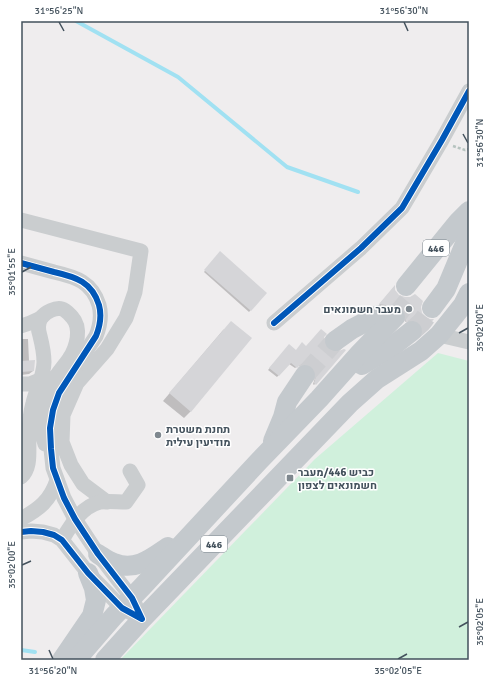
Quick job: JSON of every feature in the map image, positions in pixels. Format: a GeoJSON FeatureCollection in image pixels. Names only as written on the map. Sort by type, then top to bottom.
{"type":"FeatureCollection","features":[{"type":"Feature","properties":{"kind":"main road","name":"446"},"geometry":{"type":"LineString","coordinates":[[469,211],[458,222],[419,297],[469,233]]}},
{"type":"Feature","properties":{"kind":"main road","name":"446"},"geometry":{"type":"LineString","coordinates":[[105,660],[142,619],[350,403],[377,379],[421,351],[439,335],[463,305],[469,293]]}},
{"type":"Feature","properties":{"kind":"main road","name":"446"},"geometry":{"type":"LineString","coordinates":[[259,461],[288,436],[326,397],[362,366],[395,319]]}},
{"type":"Feature","properties":{"kind":"main road","name":"446"},"geometry":{"type":"LineString","coordinates":[[259,461],[338,367],[395,319]]}},
{"type":"Feature","properties":{"kind":"main road","name":"446"},"geometry":{"type":"LineString","coordinates":[[76,660],[114,616],[196,528],[319,399],[360,353],[395,319]]}},
{"type":"Feature","properties":{"kind":"main road"},"geometry":{"type":"LineString","coordinates":[[335,341],[352,329],[395,319]]}},
{"type":"Feature","properties":{"kind":"main road","name":"446"},"geometry":{"type":"LineString","coordinates":[[272,445],[288,402],[305,375]]}},
{"type":"Feature","properties":{"kind":"main road"},"geometry":{"type":"LineString","coordinates":[[98,554],[115,564],[130,567],[146,562],[196,528]]}},
{"type":"Feature","properties":{"kind":"main road"},"geometry":{"type":"LineString","coordinates":[[62,660],[92,616],[96,600],[94,588],[88,573]]}},
{"type":"Feature","properties":{"kind":"street"},"geometry":{"type":"LineString","coordinates":[[274,323],[361,248],[402,208],[469,91]]}},
{"type":"Feature","properties":{"kind":"street"},"geometry":{"type":"LineString","coordinates":[[21,220],[141,251],[135,292],[126,318],[107,349],[77,382],[63,415],[62,442],[70,465],[83,484],[107,502]]}},
{"type":"Feature","properties":{"kind":"street"},"geometry":{"type":"LineString","coordinates":[[21,263],[71,276],[86,284],[93,292],[97,300],[101,318],[96,336],[59,393],[53,410],[50,428],[51,449],[55,474],[51,495],[46,502],[21,520]]}},
{"type":"Feature","properties":{"kind":"street"},"geometry":{"type":"LineString","coordinates":[[21,273],[78,287],[97,300]]}},
{"type":"Feature","properties":{"kind":"street"},"geometry":{"type":"LineString","coordinates":[[21,326],[41,318],[48,312],[57,309],[63,309],[68,312],[74,319],[77,326],[78,336],[76,347],[47,391],[41,407],[40,429],[64,498],[75,519],[127,603]]}},
{"type":"Feature","properties":{"kind":"street"},"geometry":{"type":"LineString","coordinates":[[21,477],[28,466],[25,433],[44,370],[43,346],[39,333],[41,318]]}},
{"type":"Feature","properties":{"kind":"street"},"geometry":{"type":"LineString","coordinates":[[439,335],[469,342]]}},
{"type":"Feature","properties":{"kind":"street"},"geometry":{"type":"LineString","coordinates":[[21,384],[30,384],[40,380]]}},
{"type":"Feature","properties":{"kind":"street"},"geometry":{"type":"LineString","coordinates":[[62,540],[75,519],[88,507],[100,502],[126,502],[138,485],[130,471]]}},
{"type":"Feature","properties":{"kind":"street"},"geometry":{"type":"LineString","coordinates":[[21,532],[43,532],[54,535],[62,540],[88,573],[127,603],[142,619]]}},
{"type":"Feature","properties":{"kind":"green space"},"geometry":{"type":"Polygon","coordinates":[[[438,353],[469,361],[469,660],[120,660],[315,459],[438,353]]]}},
{"type":"Feature","properties":{"kind":"building"},"geometry":{"type":"Polygon","coordinates":[[[220,251],[267,293],[251,311],[204,270],[220,251]]]}},
{"type":"Feature","properties":{"kind":"building"},"geometry":{"type":"Polygon","coordinates":[[[395,285],[395,290],[399,295],[410,297],[415,294],[423,301],[421,307],[422,313],[430,319],[434,319],[423,332],[421,324],[417,321],[411,320],[405,322],[406,314],[403,309],[397,306],[388,308],[385,305],[379,304],[395,285]]]}},
{"type":"Feature","properties":{"kind":"building"},"geometry":{"type":"Polygon","coordinates":[[[231,321],[252,338],[191,412],[169,393],[231,321]]]}},
{"type":"Feature","properties":{"kind":"building"},"geometry":{"type":"Polygon","coordinates":[[[321,329],[327,334],[324,337],[326,348],[331,352],[344,349],[346,350],[316,385],[314,383],[316,376],[315,370],[311,365],[300,365],[297,368],[291,363],[279,376],[269,368],[289,344],[296,350],[302,342],[306,346],[321,329]]]}},
{"type":"Feature","properties":{"kind":"building"},"geometry":{"type":"Polygon","coordinates":[[[35,360],[34,371],[21,372],[21,361],[35,360]]]}},
{"type":"Feature","properties":{"kind":"waterway"},"geometry":{"type":"LineString","coordinates":[[76,21],[178,77],[287,167],[358,192]]}},
{"type":"Feature","properties":{"kind":"waterway"},"geometry":{"type":"LineString","coordinates":[[21,650],[35,652]]}},
{"type":"Feature","properties":{"kind":"tunnel"},"geometry":{"type":"LineString","coordinates":[[395,317],[414,294]]}},
{"type":"Feature","properties":{"kind":"tunnel"},"geometry":{"type":"LineString","coordinates":[[412,331],[422,322],[432,308]]}},
{"type":"Feature","properties":{"kind":"tunnel"},"geometry":{"type":"LineString","coordinates":[[305,375],[335,341]]}},
{"type":"Feature","properties":{"kind":"cycle path"},"geometry":{"type":"LineString","coordinates":[[274,323],[361,248],[402,208],[469,91]]}},
{"type":"Feature","properties":{"kind":"cycle path"},"geometry":{"type":"LineString","coordinates":[[21,263],[69,276],[82,282],[92,291],[99,305],[100,321],[96,336],[59,393],[53,410],[50,428],[53,468],[64,498],[75,519],[98,554],[132,598],[142,619],[122,608],[88,573],[62,540],[54,535],[43,532],[21,532]]}},
{"type":"Feature","properties":{"kind":"place","name":"מעבר חשמונאים"},"geometry":{"type":"Point","coordinates":[409,309]}},
{"type":"Feature","properties":{"kind":"place","name":"תחנת משטרת מודיעין עילית"},"geometry":{"type":"Point","coordinates":[158,435]}},
{"type":"Feature","properties":{"kind":"place","name":"כביש 446/מעבר חשמונאים לצפון"},"geometry":{"type":"Point","coordinates":[290,478]}}]}
